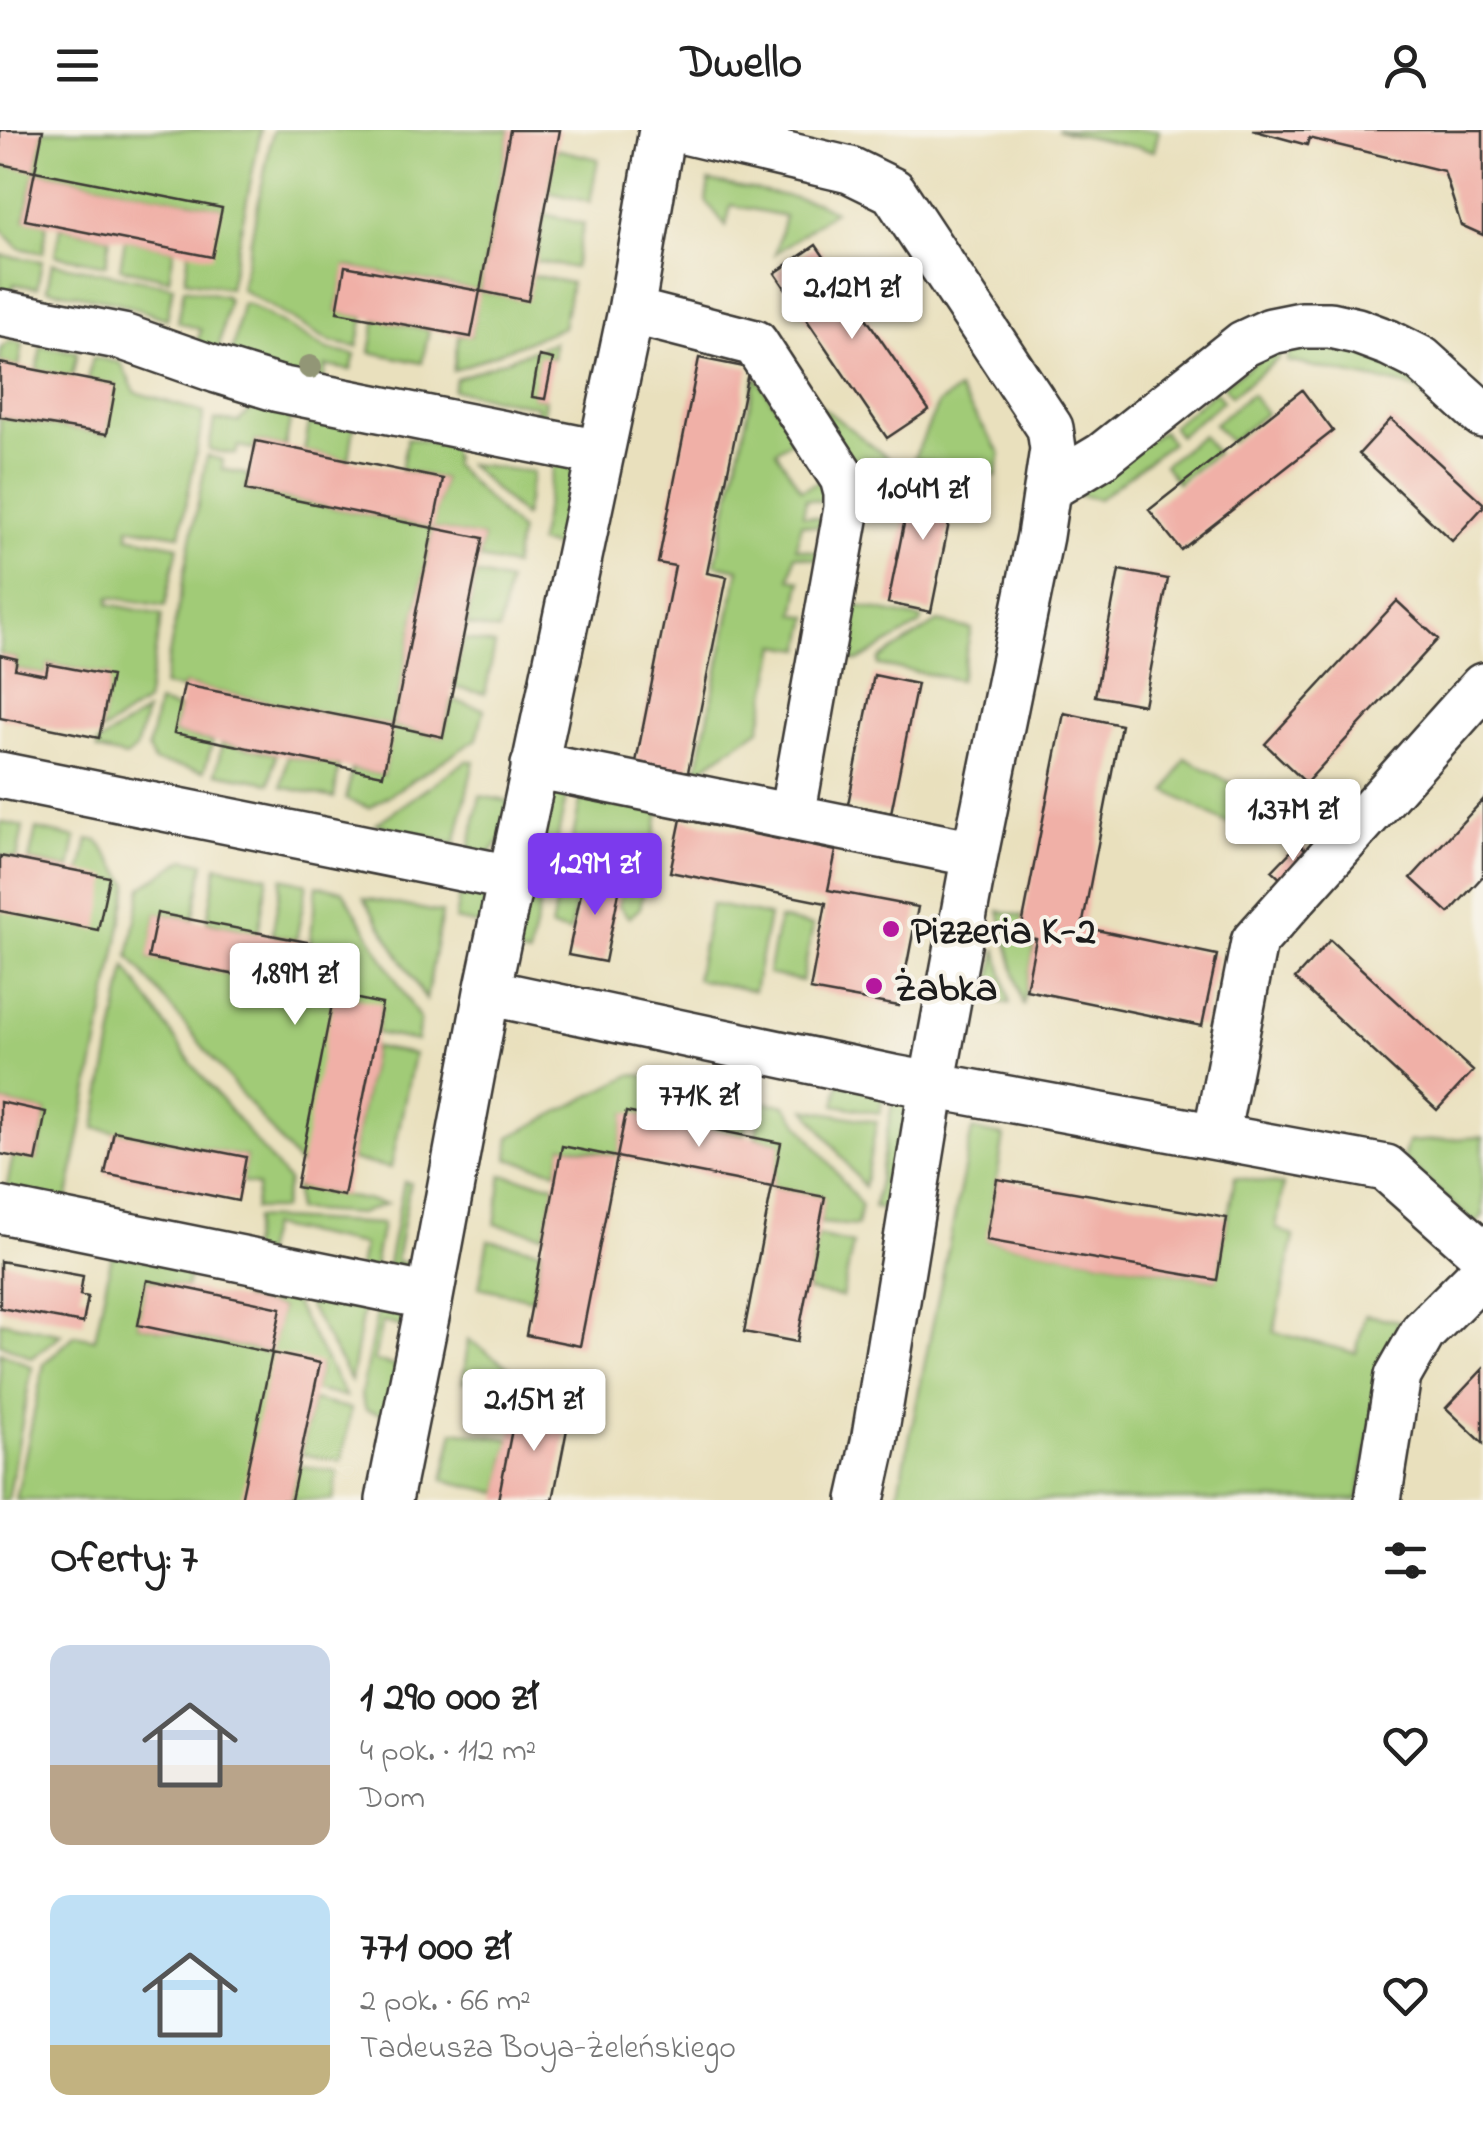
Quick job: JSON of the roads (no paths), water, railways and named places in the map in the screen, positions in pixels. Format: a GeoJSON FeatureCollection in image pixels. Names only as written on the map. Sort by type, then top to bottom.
{"type":"FeatureCollection","features":[{"type":"Feature","properties":{"kind":"street"},"geometry":{"type":"LineString","coordinates":[[389,1500],[510,878],[631,311],[662,130]]}},
{"type":"Feature","properties":{"kind":"street"},"geometry":{"type":"LineString","coordinates":[[680,130],[850,170],[893,191],[1050,428],[1054,449],[932,1086],[862,1500]]}},
{"type":"Feature","properties":{"kind":"street"},"geometry":{"type":"LineString","coordinates":[[631,311],[755,343],[843,478],[847,508],[792,816]]}},
{"type":"Feature","properties":{"kind":"street"},"geometry":{"type":"LineString","coordinates":[[0,313],[123,336],[279,389],[600,453]]}},
{"type":"Feature","properties":{"kind":"street"},"geometry":{"type":"LineString","coordinates":[[1047,488],[1102,456],[1243,344],[1271,331],[1301,325],[1330,325],[1389,342],[1421,358],[1483,415]]}},
{"type":"Feature","properties":{"kind":"street"},"geometry":{"type":"LineString","coordinates":[[1216,1136],[1254,942],[1483,686]]}},
{"type":"Feature","properties":{"kind":"street"},"geometry":{"type":"LineString","coordinates":[[534,765],[975,854]]}},
{"type":"Feature","properties":{"kind":"street"},"geometry":{"type":"LineString","coordinates":[[0,775],[510,878]]}},
{"type":"Feature","properties":{"kind":"street"},"geometry":{"type":"LineString","coordinates":[[487,992],[932,1086],[1386,1168],[1483,1254]]}},
{"type":"Feature","properties":{"kind":"street"},"geometry":{"type":"LineString","coordinates":[[0,1210],[430,1297]]}},
{"type":"Feature","properties":{"kind":"street"},"geometry":{"type":"LineString","coordinates":[[1378,1500],[1398,1376],[1422,1332],[1483,1272]]}},
{"type":"Feature","properties":{"kind":"place","name":"Pizzeria K-2"},"geometry":{"type":"Point","coordinates":[891,929]}},
{"type":"Feature","properties":{"kind":"place","name":"Żabka"},"geometry":{"type":"Point","coordinates":[874,986]}}]}
